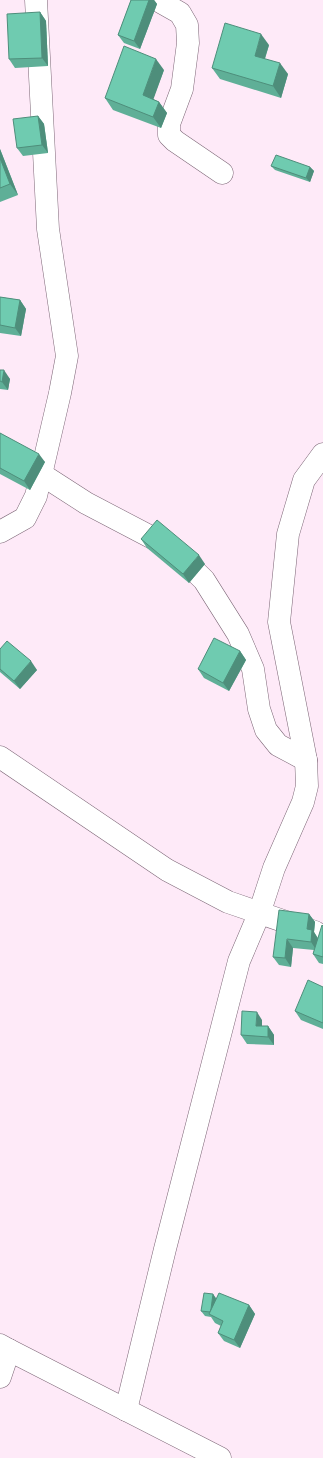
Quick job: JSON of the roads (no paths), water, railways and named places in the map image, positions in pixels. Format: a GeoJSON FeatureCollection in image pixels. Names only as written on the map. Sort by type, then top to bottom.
{"type":"FeatureCollection","features":[{"type":"Feature","properties":{"kind":"street"},"geometry":{"type":"LineString","coordinates":[[0,532],[25,518],[36,496],[60,394],[67,356],[48,229],[36,0]]}},
{"type":"Feature","properties":{"kind":"street"},"geometry":{"type":"LineString","coordinates":[[157,0],[180,13],[187,25],[188,43],[182,89],[169,124],[169,135],[175,141],[222,173]]}},
{"type":"Feature","properties":{"kind":"street"},"geometry":{"type":"LineString","coordinates":[[126,1410],[169,1234],[239,961],[259,914],[274,868],[303,802],[307,786],[306,760],[279,622],[288,534],[304,480],[323,454]]}},
{"type":"Feature","properties":{"kind":"street"},"geometry":{"type":"LineString","coordinates":[[41,474],[86,503],[170,547],[204,580],[238,634],[253,669],[260,709],[266,730],[278,746],[306,760]]}},
{"type":"Feature","properties":{"kind":"street"},"geometry":{"type":"LineString","coordinates":[[0,757],[167,870],[228,902],[259,914],[315,932],[323,938]]}},
{"type":"Feature","properties":{"kind":"street"},"geometry":{"type":"LineString","coordinates":[[0,1377],[4,1347],[220,1458]]}}]}
